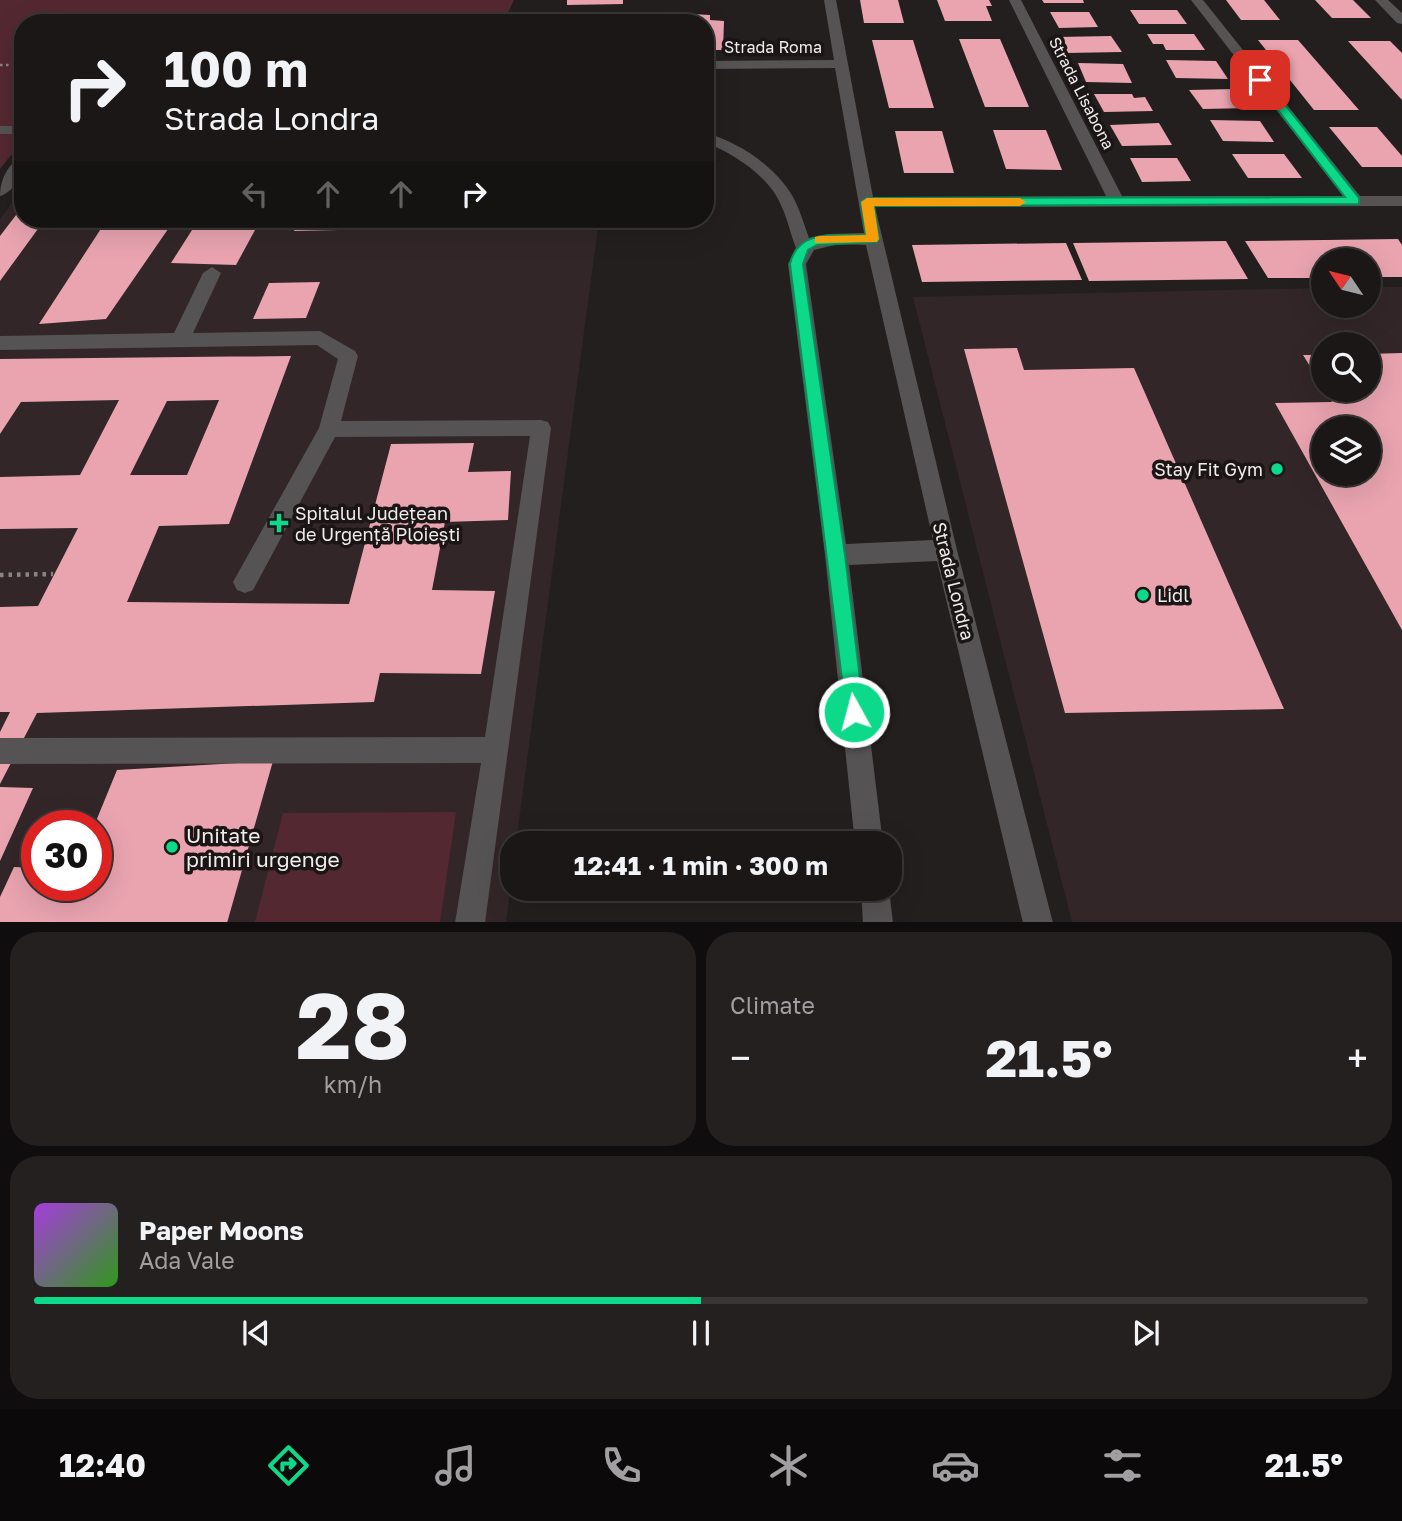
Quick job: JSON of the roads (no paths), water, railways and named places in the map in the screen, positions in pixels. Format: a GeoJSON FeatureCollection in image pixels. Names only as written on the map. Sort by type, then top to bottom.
{"type":"FeatureCollection","features":[{"type":"Feature","properties":{"kind":"street","name":"Strada Londra"},"geometry":{"type":"LineString","coordinates":[[830,0],[873,239],[1038,922]]}},
{"type":"Feature","properties":{"kind":"street","name":"Strada Lisabona"},"geometry":{"type":"LineString","coordinates":[[1016,0],[1117,202]]}},
{"type":"Feature","properties":{"kind":"street"},"geometry":{"type":"LineString","coordinates":[[1197,0],[1355,201]]}},
{"type":"Feature","properties":{"kind":"street"},"geometry":{"type":"LineString","coordinates":[[1381,0],[1402,20]]}},
{"type":"Feature","properties":{"kind":"street","name":"Strada Roma"},"geometry":{"type":"LineString","coordinates":[[714,65],[842,64]]}},
{"type":"Feature","properties":{"kind":"street"},"geometry":{"type":"LineString","coordinates":[[714,141],[734,149],[784,195],[804,247]]}},
{"type":"Feature","properties":{"kind":"street"},"geometry":{"type":"LineString","coordinates":[[0,191],[14,173]]}},
{"type":"Feature","properties":{"kind":"street"},"geometry":{"type":"LineString","coordinates":[[867,202],[1402,201]]}},
{"type":"Feature","properties":{"kind":"street"},"geometry":{"type":"LineString","coordinates":[[868,831],[836,555],[797,264],[804,247],[814,240],[873,239]]}},
{"type":"Feature","properties":{"kind":"street"},"geometry":{"type":"LineString","coordinates":[[180,340],[212,273]]}},
{"type":"Feature","properties":{"kind":"street"},"geometry":{"type":"LineString","coordinates":[[0,343],[320,338],[348,356],[329,429],[245,582]]}},
{"type":"Feature","properties":{"kind":"street"},"geometry":{"type":"LineString","coordinates":[[329,429],[541,428],[470,922]]}},
{"type":"Feature","properties":{"kind":"street"},"geometry":{"type":"LineString","coordinates":[[836,555],[946,550]]}},
{"type":"Feature","properties":{"kind":"street"},"geometry":{"type":"LineString","coordinates":[[0,751],[496,750]]}},
{"type":"Feature","properties":{"kind":"street"},"geometry":{"type":"LineString","coordinates":[[876,901],[878,922]]}},
{"type":"Feature","properties":{"kind":"place","name":"Stay Fit Gym"},"geometry":{"type":"Point","coordinates":[1277,469]}},
{"type":"Feature","properties":{"kind":"place","name":"Spitalul Județean de Urgență Ploiești"},"geometry":{"type":"Point","coordinates":[279,523]}},
{"type":"Feature","properties":{"kind":"place","name":"Lidl"},"geometry":{"type":"Point","coordinates":[1143,595]}},
{"type":"Feature","properties":{"kind":"place","name":"Unitate primiri urgenge"},"geometry":{"type":"Point","coordinates":[172,847]}}]}
